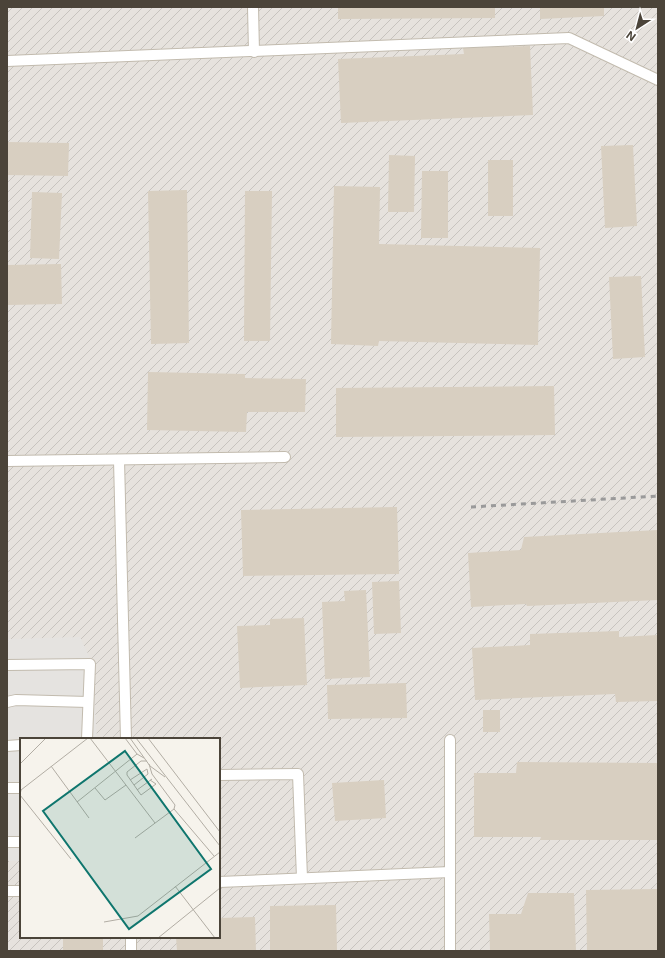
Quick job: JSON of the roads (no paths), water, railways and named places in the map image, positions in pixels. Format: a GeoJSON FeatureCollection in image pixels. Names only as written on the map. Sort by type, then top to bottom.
{"type":"FeatureCollection","features":[{"type":"Feature","properties":{"kind":"lane"},"geometry":{"type":"LineString","coordinates":[[253,7],[254,52]]}},
{"type":"Feature","properties":{"kind":"lane"},"geometry":{"type":"LineString","coordinates":[[7,61],[569,38],[658,80]]}},
{"type":"Feature","properties":{"kind":"lane"},"geometry":{"type":"LineString","coordinates":[[7,461],[286,457]]}},
{"type":"Feature","properties":{"kind":"lane"},"geometry":{"type":"LineString","coordinates":[[119,460],[126,738]]}},
{"type":"Feature","properties":{"kind":"lane"},"geometry":{"type":"LineString","coordinates":[[7,665],[90,664],[87,738]]}},
{"type":"Feature","properties":{"kind":"lane"},"geometry":{"type":"LineString","coordinates":[[7,702],[16,700],[88,702]]}},
{"type":"Feature","properties":{"kind":"lane"},"geometry":{"type":"LineString","coordinates":[[450,740],[450,951]]}},
{"type":"Feature","properties":{"kind":"lane"},"geometry":{"type":"LineString","coordinates":[[7,746],[20,745]]}},
{"type":"Feature","properties":{"kind":"lane"},"geometry":{"type":"LineString","coordinates":[[220,775],[298,774],[302,878]]}},
{"type":"Feature","properties":{"kind":"lane"},"geometry":{"type":"LineString","coordinates":[[7,788],[20,788]]}},
{"type":"Feature","properties":{"kind":"lane"},"geometry":{"type":"LineString","coordinates":[[7,842],[20,842]]}},
{"type":"Feature","properties":{"kind":"lane"},"geometry":{"type":"LineString","coordinates":[[220,882],[450,872]]}},
{"type":"Feature","properties":{"kind":"lane"},"geometry":{"type":"LineString","coordinates":[[7,891],[20,891]]}},
{"type":"Feature","properties":{"kind":"lane"},"geometry":{"type":"LineString","coordinates":[[131,938],[131,951]]}},
{"type":"Feature","properties":{"kind":"railway"},"geometry":{"type":"LineString","coordinates":[[471,507],[658,496]]}}]}
